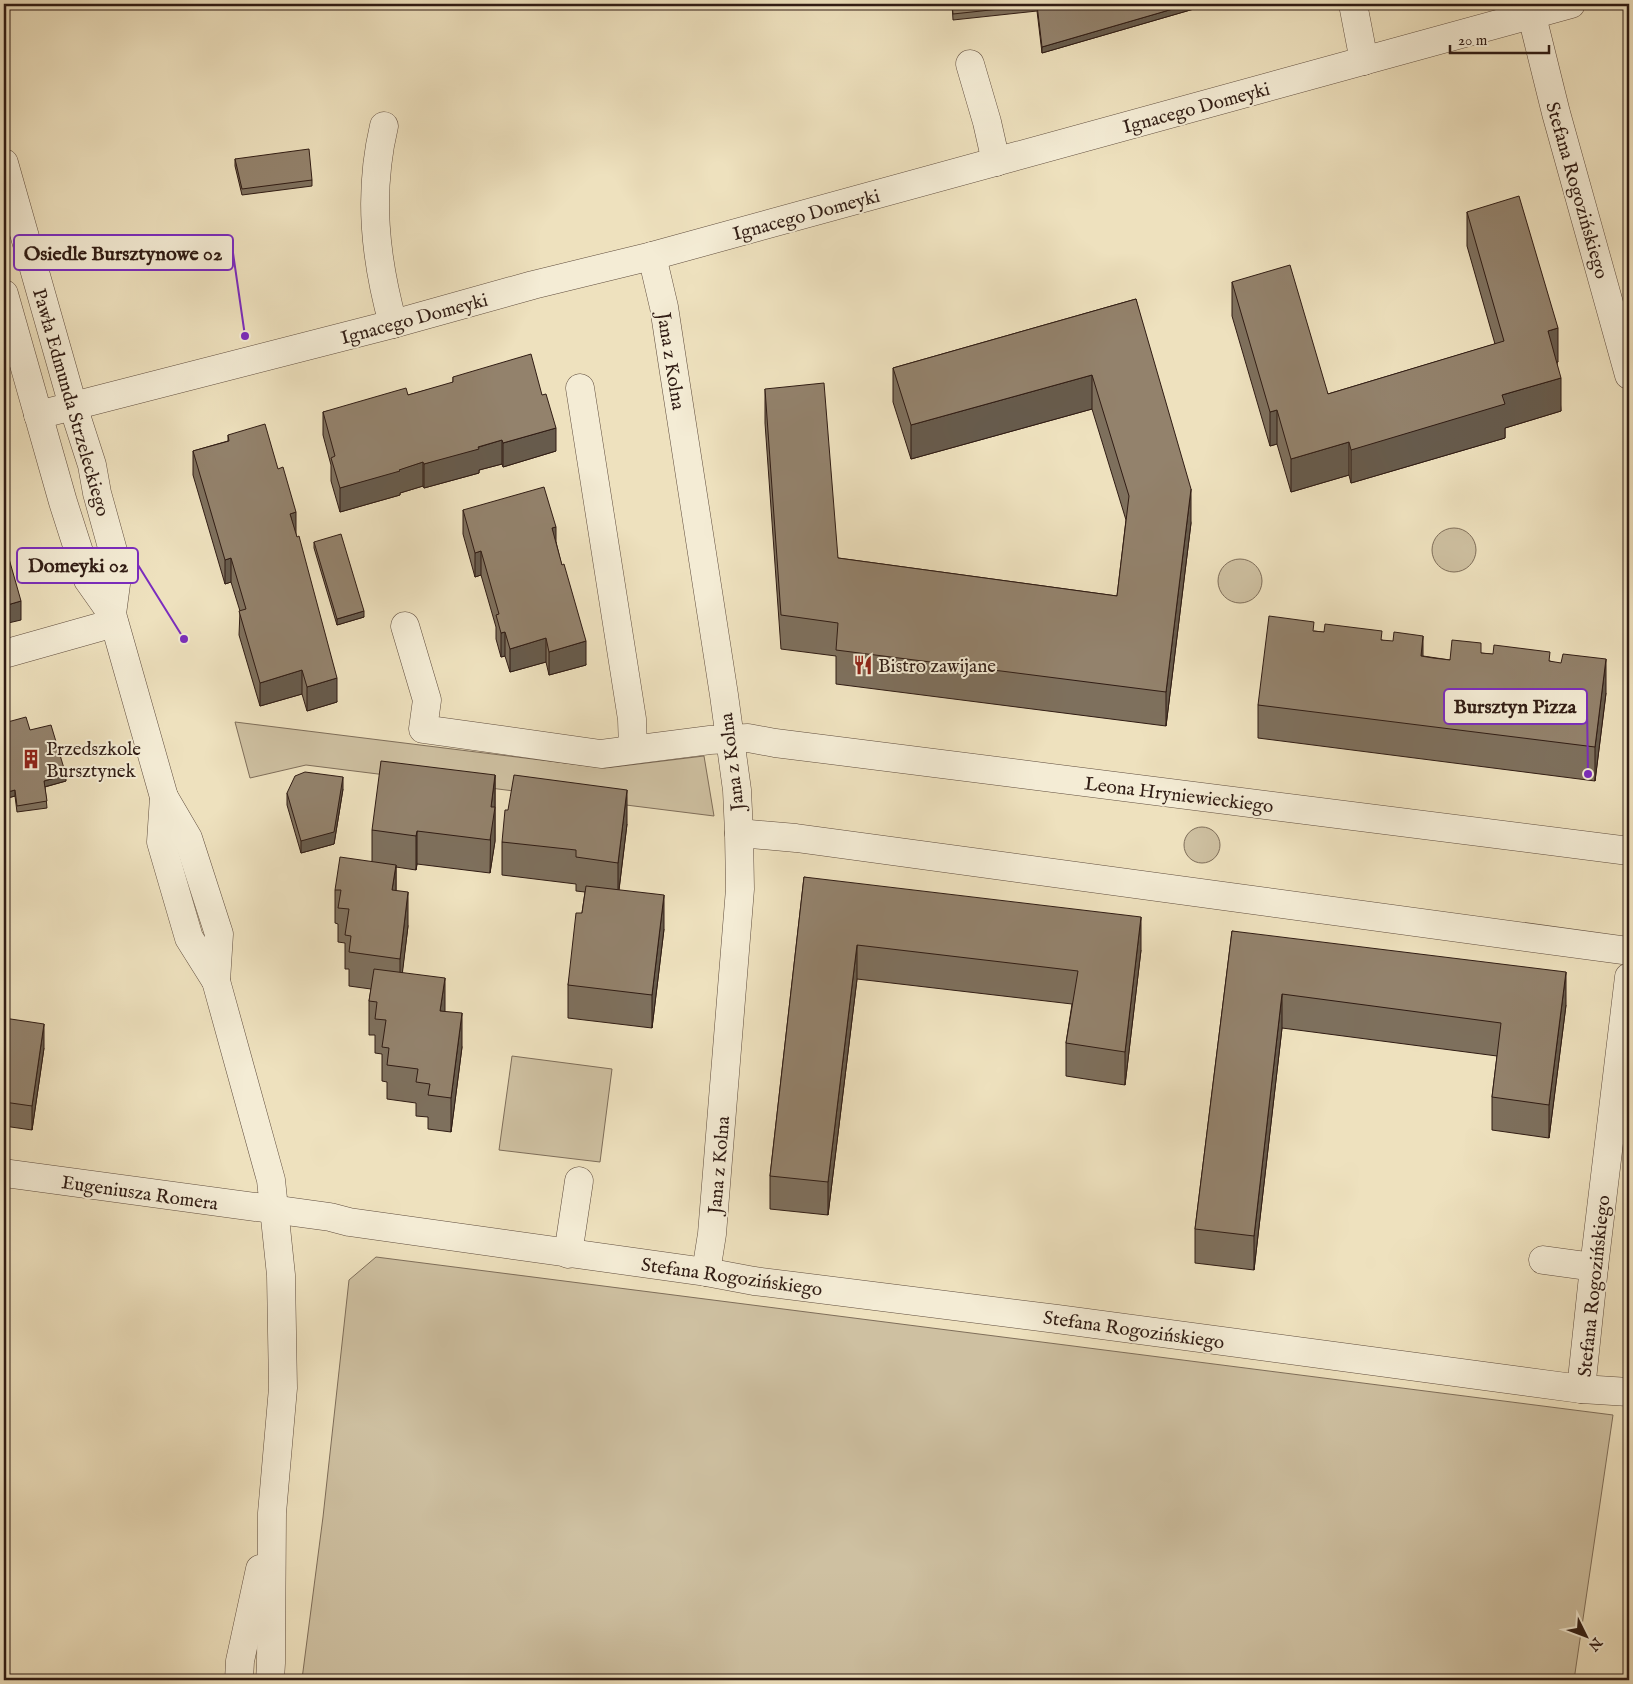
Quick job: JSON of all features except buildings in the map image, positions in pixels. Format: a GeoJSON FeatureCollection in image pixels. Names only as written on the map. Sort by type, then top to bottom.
{"type":"FeatureCollection","features":[{"type":"Feature","properties":{"kind":"street"},"geometry":{"type":"LineString","coordinates":[[1353,4],[1364,61]]}},
{"type":"Feature","properties":{"kind":"street","name":"Ignacego Domeyki"},"geometry":{"type":"LineString","coordinates":[[38,415],[393,324],[533,285],[652,256],[1364,61],[1530,9],[1571,4]]}},
{"type":"Feature","properties":{"kind":"street","name":"Stefana Rogozińskiego"},"geometry":{"type":"LineString","coordinates":[[1530,9],[1556,113],[1629,375]]}},
{"type":"Feature","properties":{"kind":"street"},"geometry":{"type":"LineString","coordinates":[[970,64],[987,122],[996,162]]}},
{"type":"Feature","properties":{"kind":"street"},"geometry":{"type":"LineString","coordinates":[[384,126],[378,149],[376,173],[375,236],[383,287],[393,324]]}},
{"type":"Feature","properties":{"kind":"street","name":"Pawła Edmunda Strzeleckiego"},"geometry":{"type":"LineString","coordinates":[[4,163],[73,406],[92,465],[97,493],[118,569],[113,618]]}},
{"type":"Feature","properties":{"kind":"street","name":"Jana z Kolna"},"geometry":{"type":"LineString","coordinates":[[652,256],[664,307],[737,790],[740,889],[712,1234],[706,1272]]}},
{"type":"Feature","properties":{"kind":"street","name":"Pawła Edmunda Strzeleckiego"},"geometry":{"type":"LineString","coordinates":[[4,294],[63,502],[88,580],[113,618],[164,797],[188,838],[219,934],[216,981],[271,1180],[281,1275],[283,1388],[272,1513],[270,1680]]}},
{"type":"Feature","properties":{"kind":"street"},"geometry":{"type":"LineString","coordinates":[[580,388],[632,719],[633,750]]}},
{"type":"Feature","properties":{"kind":"street"},"geometry":{"type":"LineString","coordinates":[[4,654],[113,618]]}},
{"type":"Feature","properties":{"kind":"street","name":"Leona Hryniewieckiego"},"geometry":{"type":"LineString","coordinates":[[405,626],[427,700],[423,730],[601,754],[748,738],[775,743],[1629,851]]}},
{"type":"Feature","properties":{"kind":"street"},"geometry":{"type":"LineString","coordinates":[[739,833],[796,838],[1629,951]]}},
{"type":"Feature","properties":{"kind":"street","name":"Stefana Rogozińskiego"},"geometry":{"type":"LineString","coordinates":[[275,1211],[330,1217],[349,1222],[706,1272],[754,1281],[1057,1318],[1581,1389],[1629,976]]}},
{"type":"Feature","properties":{"kind":"street","name":"Eugeniusza Romera"},"geometry":{"type":"LineString","coordinates":[[4,1173],[275,1211]]}},
{"type":"Feature","properties":{"kind":"street"},"geometry":{"type":"LineString","coordinates":[[568,1254],[579,1181]]}},
{"type":"Feature","properties":{"kind":"street"},"geometry":{"type":"LineString","coordinates":[[1544,1260],[1594,1267]]}},
{"type":"Feature","properties":{"kind":"street"},"geometry":{"type":"LineString","coordinates":[[1581,1389],[1629,1392]]}},
{"type":"Feature","properties":{"kind":"street","name":"Pawła Edmunda Strzeleckiego"},"geometry":{"type":"LineString","coordinates":[[238,1680],[240,1661],[272,1513]]}},
{"type":"Feature","properties":{"kind":"shaded area"},"geometry":{"type":"Polygon","coordinates":[[[1454,528],[1466,532],[1472,538],[1476,550],[1472,562],[1466,568],[1454,572],[1442,568],[1436,562],[1432,550],[1436,538],[1442,532],[1454,528]]]}},
{"type":"Feature","properties":{"kind":"shaded area"},"geometry":{"type":"Polygon","coordinates":[[[1236,559],[1244,559],[1256,565],[1262,581],[1256,597],[1244,603],[1236,603],[1224,597],[1218,585],[1218,577],[1224,565],[1236,559]]]}},
{"type":"Feature","properties":{"kind":"shaded area"},"geometry":{"type":"Polygon","coordinates":[[[235,722],[605,768],[704,756],[714,816],[306,765],[250,778],[235,722]]]}},
{"type":"Feature","properties":{"kind":"shaded area"},"geometry":{"type":"Polygon","coordinates":[[[1202,827],[1209,828],[1215,832],[1219,838],[1219,852],[1215,858],[1209,862],[1202,863],[1195,862],[1189,858],[1185,852],[1184,845],[1185,838],[1189,832],[1195,828],[1202,827]]]}},
{"type":"Feature","properties":{"kind":"shaded area"},"geometry":{"type":"Polygon","coordinates":[[[512,1056],[612,1069],[600,1162],[499,1150],[512,1056]]]}},
{"type":"Feature","properties":{"kind":"shaded area"},"geometry":{"type":"Polygon","coordinates":[[[376,1257],[1613,1415],[1574,1680],[299,1680],[302,1679],[323,1517],[349,1280],[376,1257]]]}},
{"type":"Feature","properties":{"kind":"place","name":"Osiedle Bursztynowe 02"},"geometry":{"type":"Point","coordinates":[245,336]}},
{"type":"Feature","properties":{"kind":"place","name":"Domeyki 02"},"geometry":{"type":"Point","coordinates":[184,639]}},
{"type":"Feature","properties":{"kind":"place","name":"Bistro zawijane"},"geometry":{"type":"Point","coordinates":[863,665]}},
{"type":"Feature","properties":{"kind":"place","name":"Przedszkole Bursztynek"},"geometry":{"type":"Point","coordinates":[31,759]}},
{"type":"Feature","properties":{"kind":"place","name":"Bursztyn Pizza"},"geometry":{"type":"Point","coordinates":[1588,774]}}]}
